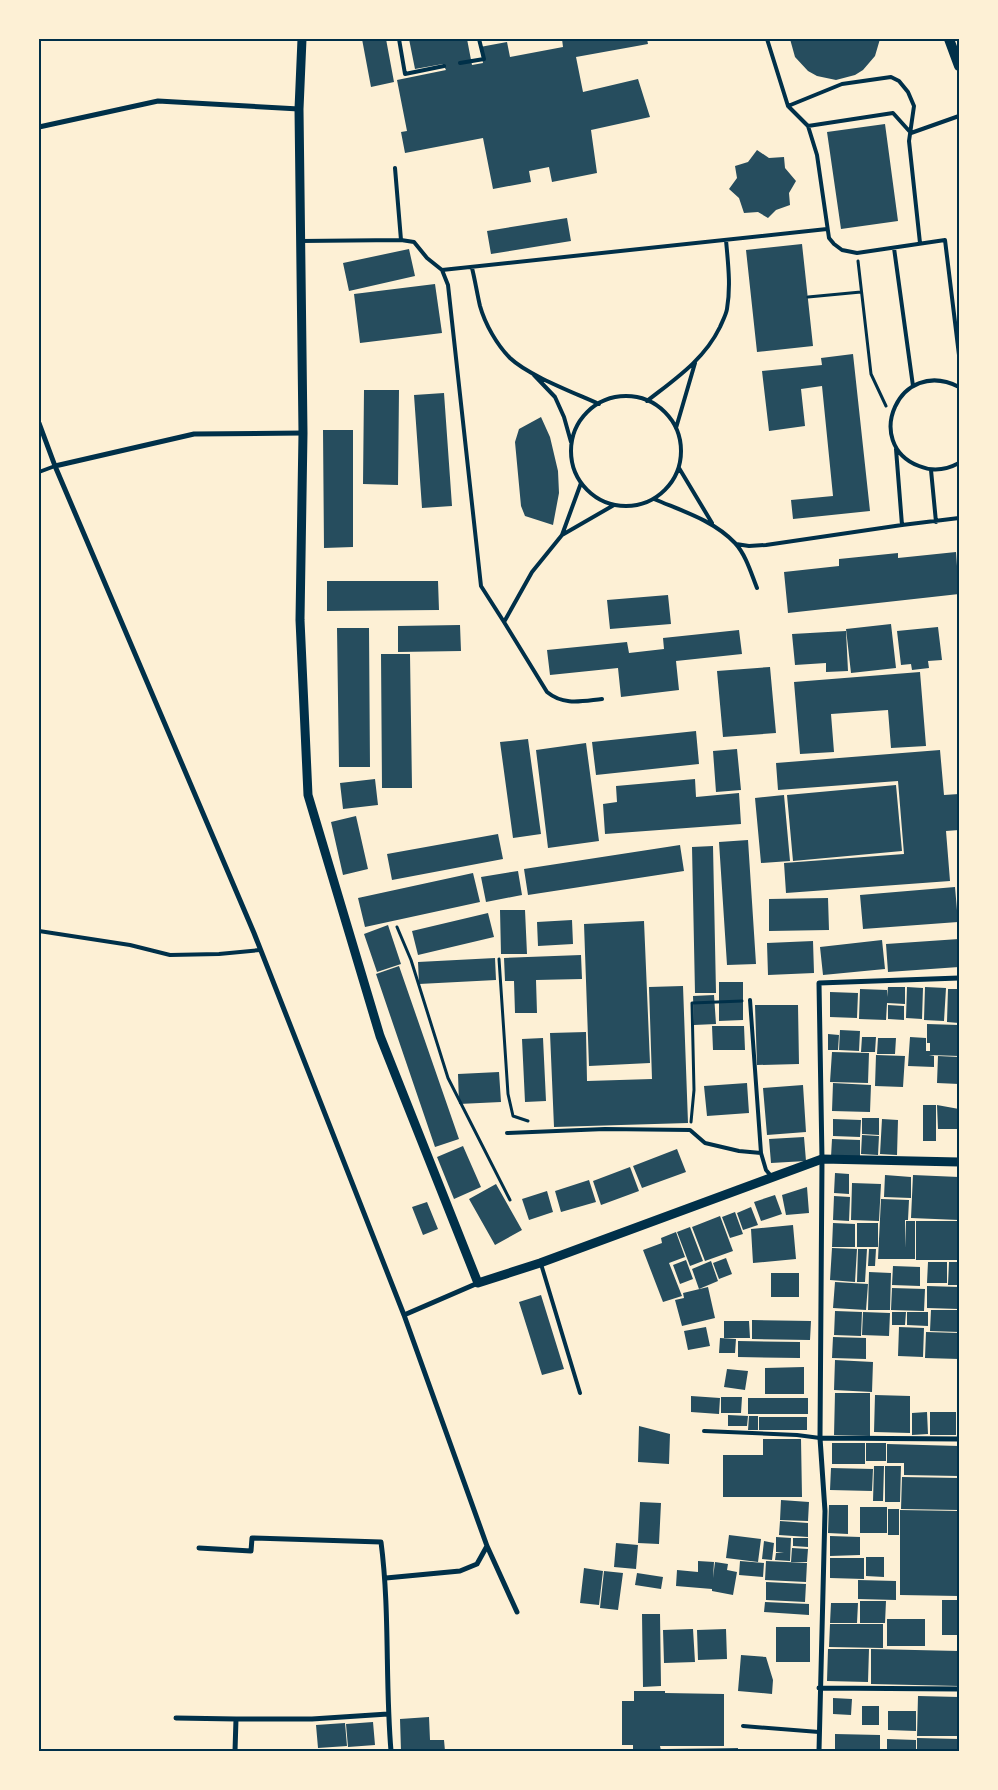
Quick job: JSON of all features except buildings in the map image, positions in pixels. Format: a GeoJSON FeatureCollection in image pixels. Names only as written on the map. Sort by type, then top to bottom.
{"type":"FeatureCollection","features":[{"type":"Feature","properties":{"kind":"main road"},"geometry":{"type":"LineString","coordinates":[[949,39],[959,66]]}},
{"type":"Feature","properties":{"kind":"street"},"geometry":{"type":"LineString","coordinates":[[302,39],[299,109],[303,433],[300,620],[308,795],[380,1036],[478,1283]]}},
{"type":"Feature","properties":{"kind":"street"},"geometry":{"type":"LineString","coordinates":[[39,127],[158,101],[299,109]]}},
{"type":"Feature","properties":{"kind":"street"},"geometry":{"type":"LineString","coordinates":[[39,423],[55,466],[260,950],[404,1315],[487,1546],[517,1612]]}},
{"type":"Feature","properties":{"kind":"street"},"geometry":{"type":"LineString","coordinates":[[55,466],[194,434],[303,433]]}},
{"type":"Feature","properties":{"kind":"street"},"geometry":{"type":"LineString","coordinates":[[819,1751],[819,1688],[825,1512],[820,1438],[822,1160],[819,983],[959,978]]}},
{"type":"Feature","properties":{"kind":"street"},"geometry":{"type":"LineString","coordinates":[[404,1315],[478,1283],[540,1263],[822,1160],[959,1162]]}},
{"type":"Feature","properties":{"kind":"street"},"geometry":{"type":"LineString","coordinates":[[820,1438],[959,1439]]}},
{"type":"Feature","properties":{"kind":"street"},"geometry":{"type":"LineString","coordinates":[[199,1548],[251,1552],[252,1538],[381,1542],[386,1578],[388,1714],[392,1751]]}},
{"type":"Feature","properties":{"kind":"street"},"geometry":{"type":"LineString","coordinates":[[386,1578],[460,1571],[477,1564],[487,1546]]}},
{"type":"Feature","properties":{"kind":"street"},"geometry":{"type":"LineString","coordinates":[[819,1688],[959,1688]]}},
{"type":"Feature","properties":{"kind":"street"},"geometry":{"type":"LineString","coordinates":[[176,1718],[312,1719],[388,1714]]}},
{"type":"Feature","properties":{"kind":"street"},"geometry":{"type":"LineString","coordinates":[[235,1751],[236,1719]]}},
{"type":"Feature","properties":{"kind":"lane"},"geometry":{"type":"LineString","coordinates":[[399,39],[405,74],[444,66]]}},
{"type":"Feature","properties":{"kind":"lane"},"geometry":{"type":"LineString","coordinates":[[460,63],[484,59],[479,39]]}},
{"type":"Feature","properties":{"kind":"lane"},"geometry":{"type":"LineString","coordinates":[[767,39],[788,106],[808,126],[817,154],[829,238],[842,250],[857,253],[944,240],[959,355]]}},
{"type":"Feature","properties":{"kind":"lane"},"geometry":{"type":"LineString","coordinates":[[788,106],[842,84],[891,77],[900,81],[908,92],[914,106],[909,141],[920,244]]}},
{"type":"Feature","properties":{"kind":"lane"},"geometry":{"type":"LineString","coordinates":[[808,126],[893,113],[911,133]]}},
{"type":"Feature","properties":{"kind":"lane"},"geometry":{"type":"LineString","coordinates":[[911,133],[959,116]]}},
{"type":"Feature","properties":{"kind":"lane"},"geometry":{"type":"LineString","coordinates":[[395,168],[401,240]]}},
{"type":"Feature","properties":{"kind":"lane"},"geometry":{"type":"LineString","coordinates":[[442,270],[827,229]]}},
{"type":"Feature","properties":{"kind":"lane"},"geometry":{"type":"LineString","coordinates":[[301,241],[401,240],[414,242],[427,258],[442,270],[448,285],[481,586],[547,692],[555,699],[564,702],[602,699]]}},
{"type":"Feature","properties":{"kind":"lane"},"geometry":{"type":"LineString","coordinates":[[647,401],[695,363],[707,349],[727,312],[730,284],[726,240]]}},
{"type":"Feature","properties":{"kind":"lane"},"geometry":{"type":"LineString","coordinates":[[894,248],[913,386]]}},
{"type":"Feature","properties":{"kind":"lane"},"geometry":{"type":"LineString","coordinates":[[472,268],[480,307],[494,336],[511,358],[533,373],[599,404]]}},
{"type":"Feature","properties":{"kind":"lane"},"geometry":{"type":"LineString","coordinates":[[676,428],[695,363]]}},
{"type":"Feature","properties":{"kind":"lane"},"geometry":{"type":"LineString","coordinates":[[533,373],[554,398],[564,417],[572,443],[572,464],[581,483],[596,497],[615,505],[635,506],[654,499],[670,486],[679,468],[681,447],[676,428],[664,412],[647,401],[627,397],[608,400],[599,404],[591,409],[578,425],[572,443]]}},
{"type":"Feature","properties":{"kind":"lane"},"geometry":{"type":"LineString","coordinates":[[902,525],[896,447],[891,433],[891,418],[898,399],[913,386],[922,382],[941,380],[959,387]]}},
{"type":"Feature","properties":{"kind":"lane"},"geometry":{"type":"LineString","coordinates":[[896,447],[901,454],[915,465],[931,470],[949,468],[959,463]]}},
{"type":"Feature","properties":{"kind":"lane"},"geometry":{"type":"LineString","coordinates":[[39,472],[55,466]]}},
{"type":"Feature","properties":{"kind":"lane"},"geometry":{"type":"LineString","coordinates":[[679,468],[712,523],[736,544],[746,561],[757,588]]}},
{"type":"Feature","properties":{"kind":"lane"},"geometry":{"type":"LineString","coordinates":[[931,470],[936,522]]}},
{"type":"Feature","properties":{"kind":"lane"},"geometry":{"type":"LineString","coordinates":[[504,622],[532,572],[562,535],[581,483]]}},
{"type":"Feature","properties":{"kind":"lane"},"geometry":{"type":"LineString","coordinates":[[654,499],[712,523]]}},
{"type":"Feature","properties":{"kind":"lane"},"geometry":{"type":"LineString","coordinates":[[562,535],[615,505]]}},
{"type":"Feature","properties":{"kind":"lane"},"geometry":{"type":"LineString","coordinates":[[736,544],[749,546],[766,545],[959,518]]}},
{"type":"Feature","properties":{"kind":"lane"},"geometry":{"type":"LineString","coordinates":[[39,931],[130,946],[170,955],[219,954],[260,950]]}},
{"type":"Feature","properties":{"kind":"lane"},"geometry":{"type":"LineString","coordinates":[[750,1000],[761,1153],[766,1170],[772,1177]]}},
{"type":"Feature","properties":{"kind":"lane"},"geometry":{"type":"LineString","coordinates":[[507,1133],[605,1129],[690,1130],[705,1143],[739,1151],[761,1153]]}},
{"type":"Feature","properties":{"kind":"lane"},"geometry":{"type":"LineString","coordinates":[[540,1263],[580,1394]]}},
{"type":"Feature","properties":{"kind":"lane"},"geometry":{"type":"LineString","coordinates":[[704,1431],[797,1435],[820,1438]]}},
{"type":"Feature","properties":{"kind":"lane"},"geometry":{"type":"LineString","coordinates":[[743,1726],[819,1732]]}},
{"type":"Feature","properties":{"kind":"path"},"geometry":{"type":"LineString","coordinates":[[857,253],[871,374],[891,418]]}},
{"type":"Feature","properties":{"kind":"path"},"geometry":{"type":"LineString","coordinates":[[808,297],[861,292]]}},
{"type":"Feature","properties":{"kind":"path"},"geometry":{"type":"LineString","coordinates":[[397,927],[411,960],[448,1078],[510,1200]]}},
{"type":"Feature","properties":{"kind":"path"},"geometry":{"type":"LineString","coordinates":[[499,958],[508,1094],[513,1116],[532,1122]]}},
{"type":"Feature","properties":{"kind":"path"},"geometry":{"type":"LineString","coordinates":[[690,1130],[694,1090],[692,1003],[750,1000]]}}]}
